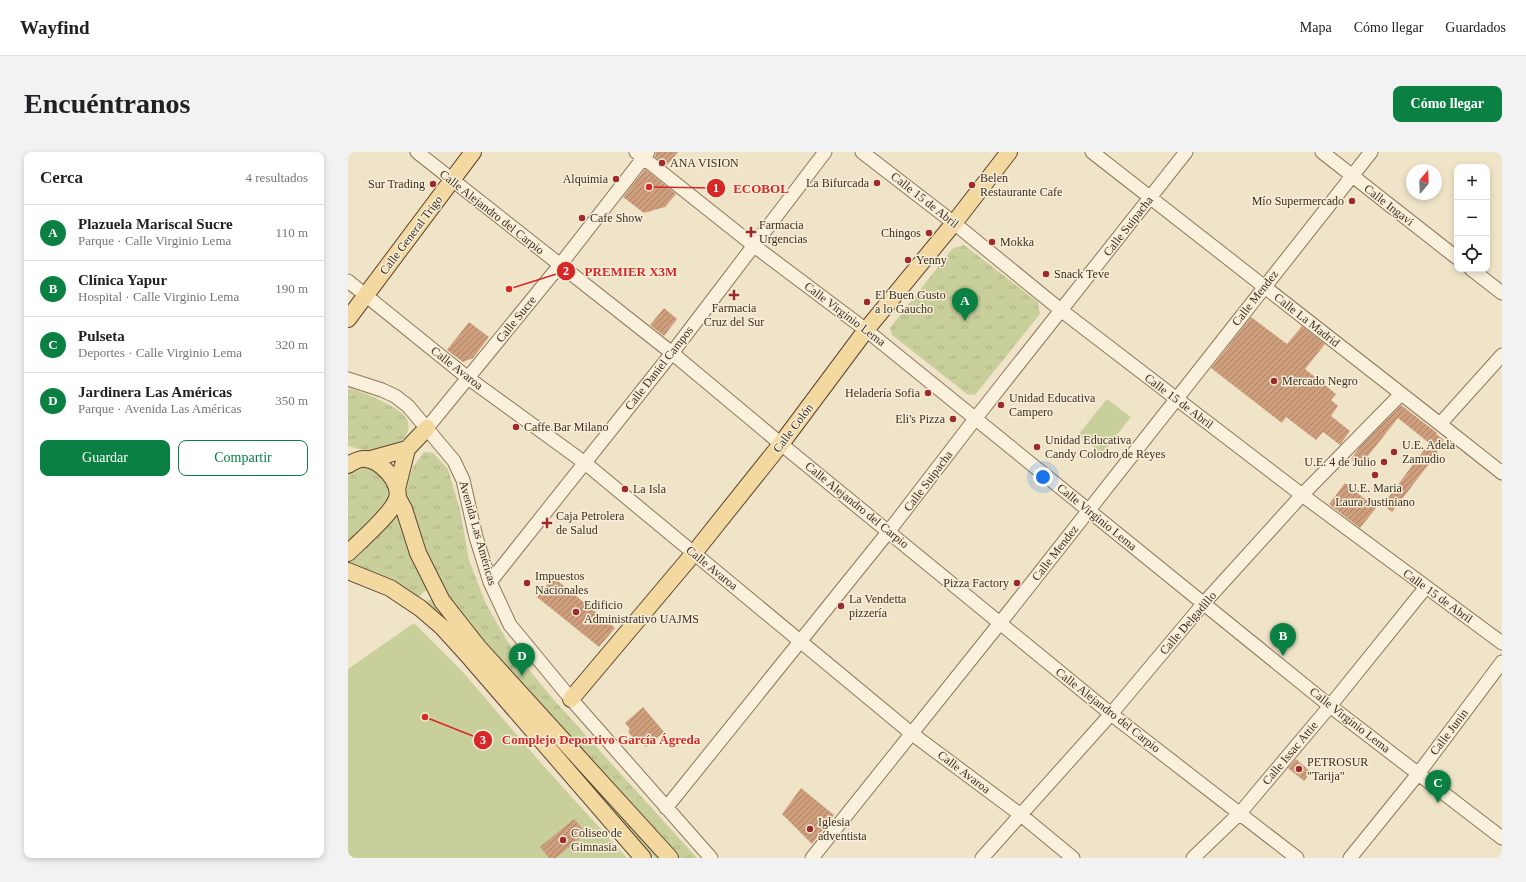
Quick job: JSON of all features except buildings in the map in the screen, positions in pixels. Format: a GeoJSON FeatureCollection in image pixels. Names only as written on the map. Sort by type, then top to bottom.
{"type":"FeatureCollection","features":[{"type":"Feature","properties":{"kind":"main road","name":"Calle General Trigo"},"geometry":{"type":"LineString","coordinates":[[348,319],[473,152]]}},
{"type":"Feature","properties":{"kind":"main road","name":"Calle Colón"},"geometry":{"type":"LineString","coordinates":[[570,699],[694,553],[781,444],[866,330],[954,223],[1009,152]]}},
{"type":"Feature","properties":{"kind":"main road"},"geometry":{"type":"LineString","coordinates":[[348,553],[385,516],[397,493],[407,449],[427,428]]}},
{"type":"Feature","properties":{"kind":"main road"},"geometry":{"type":"LineString","coordinates":[[348,464],[407,449]]}},
{"type":"Feature","properties":{"kind":"main road"},"geometry":{"type":"LineString","coordinates":[[348,452],[379,464],[390,474],[404,509],[418,553],[442,601],[479,648],[670,858]]}},
{"type":"Feature","properties":{"kind":"main road"},"geometry":{"type":"LineString","coordinates":[[348,571],[390,588],[420,608],[442,627],[472,659],[643,858]]}},
{"type":"Feature","properties":{"kind":"main road"},"geometry":{"type":"LineString","coordinates":[[420,608],[426,597],[439,594]]}},
{"type":"Feature","properties":{"kind":"street","name":"Calle Alejandro del Carpio"},"geometry":{"type":"LineString","coordinates":[[417,152],[672,353],[1110,714],[1297,858]]}},
{"type":"Feature","properties":{"kind":"street","name":"Calle Daniel Campos"},"geometry":{"type":"LineString","coordinates":[[490,582],[672,353],[825,152]]}},
{"type":"Feature","properties":{"kind":"street","name":"Calle 15 de Abril"},"geometry":{"type":"LineString","coordinates":[[862,152],[954,223],[1062,311],[1302,495],[1502,643]]}},
{"type":"Feature","properties":{"kind":"street","name":"Calle La Madrid"},"geometry":{"type":"LineString","coordinates":[[1092,152],[1502,474]]}},
{"type":"Feature","properties":{"kind":"street","name":"Calle Suipacha"},"geometry":{"type":"LineString","coordinates":[[666,808],[889,531],[975,419],[1062,311],[1186,152]]}},
{"type":"Feature","properties":{"kind":"street","name":"Calle Ingavi"},"geometry":{"type":"LineString","coordinates":[[1322,152],[1454,256]]}},
{"type":"Feature","properties":{"kind":"street","name":"Calle Mendez"},"geometry":{"type":"LineString","coordinates":[[812,858],[1000,623],[1371,152]]}},
{"type":"Feature","properties":{"kind":"street","name":"Calle Virginio Lema"},"geometry":{"type":"LineString","coordinates":[[643,154],[753,245],[866,330],[1330,706],[1502,838]]}},
{"type":"Feature","properties":{"kind":"street","name":"Calle Sucre"},"geometry":{"type":"LineString","coordinates":[[427,428],[560,264],[643,154]]}},
{"type":"Feature","properties":{"kind":"street"},"geometry":{"type":"LineString","coordinates":[[1476,272],[1502,293]]}},
{"type":"Feature","properties":{"kind":"street","name":"Calle Avaroa"},"geometry":{"type":"LineString","coordinates":[[348,281],[468,378],[584,463],[801,640],[912,733],[1021,815],[1073,858]]}},
{"type":"Feature","properties":{"kind":"street"},"geometry":{"type":"LineString","coordinates":[[1440,424],[1502,355]]}},
{"type":"Feature","properties":{"kind":"street","name":"Avenida Las Américas"},"geometry":{"type":"LineString","coordinates":[[348,379],[366,384],[395,396],[408,406],[454,461],[463,480],[476,537],[490,582],[510,625],[570,699],[711,858]]}},
{"type":"Feature","properties":{"kind":"street","name":"Calle Delgadillo"},"geometry":{"type":"LineString","coordinates":[[982,858],[1110,714],[1204,603],[1302,495],[1401,394]]}},
{"type":"Feature","properties":{"kind":"street","name":"Calle Issac Attie"},"geometry":{"type":"LineString","coordinates":[[1193,858],[1240,813],[1330,706],[1426,587]]}},
{"type":"Feature","properties":{"kind":"street","name":"Calle Junin"},"geometry":{"type":"LineString","coordinates":[[1350,858],[1418,774],[1502,662]]}},
{"type":"Feature","properties":{"kind":"green space"},"geometry":{"type":"Polygon","coordinates":[[[964,245],[1038,302],[1040,314],[975,395],[967,394],[892,335],[890,328],[953,248],[964,245]]]}},
{"type":"Feature","properties":{"kind":"green space"},"geometry":{"type":"Polygon","coordinates":[[[348,388],[380,400],[403,414],[407,419],[409,427],[407,434],[396,444],[381,449],[361,450],[348,446],[348,388]]]}},
{"type":"Feature","properties":{"kind":"green space"},"geometry":{"type":"Polygon","coordinates":[[[1107,399],[1131,417],[1102,454],[1078,435],[1107,399]]]}},
{"type":"Feature","properties":{"kind":"green space"},"geometry":{"type":"Polygon","coordinates":[[[424,452],[433,453],[448,469],[460,510],[469,560],[486,604],[512,649],[554,700],[697,858],[676,858],[489,653],[436,579],[415,530],[406,495],[408,482],[413,467],[424,452]]]}},
{"type":"Feature","properties":{"kind":"green space"},"geometry":{"type":"Polygon","coordinates":[[[359,466],[374,468],[386,481],[390,490],[390,495],[385,507],[348,543],[348,471],[359,466]]]}},
{"type":"Feature","properties":{"kind":"green space"},"geometry":{"type":"Polygon","coordinates":[[[397,511],[429,589],[417,599],[348,566],[348,560],[397,511]]]}},
{"type":"Feature","properties":{"kind":"green space"},"geometry":{"type":"Polygon","coordinates":[[[432,599],[436,600],[662,858],[655,858],[426,605],[427,601],[432,599]]]}},
{"type":"Feature","properties":{"kind":"green space"},"geometry":{"type":"Polygon","coordinates":[[[414,623],[462,671],[541,763],[627,858],[348,858],[348,669],[414,623]]]}},
{"type":"Feature","properties":{"kind":"place","name":"ANA VISION"},"geometry":{"type":"Point","coordinates":[662,163]}},
{"type":"Feature","properties":{"kind":"place","name":"Alquimia"},"geometry":{"type":"Point","coordinates":[616,179]}},
{"type":"Feature","properties":{"kind":"place","name":"La Bifurcada"},"geometry":{"type":"Point","coordinates":[877,183]}},
{"type":"Feature","properties":{"kind":"place","name":"Sur Trading"},"geometry":{"type":"Point","coordinates":[433,184]}},
{"type":"Feature","properties":{"kind":"place","name":"Belen Restaurante Cafe"},"geometry":{"type":"Point","coordinates":[972,185]}},
{"type":"Feature","properties":{"kind":"place","name":"ECOBOL"},"geometry":{"type":"Point","coordinates":[649,187]}},
{"type":"Feature","properties":{"kind":"place","name":"Mío Supermercado"},"geometry":{"type":"Point","coordinates":[1352,201]}},
{"type":"Feature","properties":{"kind":"place","name":"Cafe Show"},"geometry":{"type":"Point","coordinates":[582,218]}},
{"type":"Feature","properties":{"kind":"place","name":"Farmacia Urgencias"},"geometry":{"type":"Point","coordinates":[751,232]}},
{"type":"Feature","properties":{"kind":"place","name":"Chingos"},"geometry":{"type":"Point","coordinates":[929,233]}},
{"type":"Feature","properties":{"kind":"place","name":"Mokka"},"geometry":{"type":"Point","coordinates":[992,242]}},
{"type":"Feature","properties":{"kind":"place","name":"Yenny"},"geometry":{"type":"Point","coordinates":[908,260]}},
{"type":"Feature","properties":{"kind":"place","name":"Snack Teve"},"geometry":{"type":"Point","coordinates":[1046,274]}},
{"type":"Feature","properties":{"kind":"place","name":"PREMIER X3M"},"geometry":{"type":"Point","coordinates":[509,289]}},
{"type":"Feature","properties":{"kind":"place","name":"Farmacia Cruz del Sur"},"geometry":{"type":"Point","coordinates":[734,295]}},
{"type":"Feature","properties":{"kind":"place","name":"El Buen Gusto a lo Gaucho"},"geometry":{"type":"Point","coordinates":[867,302]}},
{"type":"Feature","properties":{"kind":"place","name":"Plazuela Mariscal Sucre"},"geometry":{"type":"Point","coordinates":[965,321]}},
{"type":"Feature","properties":{"kind":"place","name":"Mercado Negro"},"geometry":{"type":"Point","coordinates":[1274,381]}},
{"type":"Feature","properties":{"kind":"place","name":"Heladería Sofia"},"geometry":{"type":"Point","coordinates":[928,393]}},
{"type":"Feature","properties":{"kind":"place","name":"Unidad Educativa Campero"},"geometry":{"type":"Point","coordinates":[1001,405]}},
{"type":"Feature","properties":{"kind":"place","name":"Eli's Pizza"},"geometry":{"type":"Point","coordinates":[953,419]}},
{"type":"Feature","properties":{"kind":"place","name":"Caffe Bar Milano"},"geometry":{"type":"Point","coordinates":[516,427]}},
{"type":"Feature","properties":{"kind":"place","name":"Unidad Educativa Candy Colodro de Reyes"},"geometry":{"type":"Point","coordinates":[1037,447]}},
{"type":"Feature","properties":{"kind":"place","name":"U.E. Adela Zamudio"},"geometry":{"type":"Point","coordinates":[1394,452]}},
{"type":"Feature","properties":{"kind":"place","name":"U.E. 4 de Julio"},"geometry":{"type":"Point","coordinates":[1384,462]}},
{"type":"Feature","properties":{"kind":"place","name":"U.E. Maria Laura Justiniano"},"geometry":{"type":"Point","coordinates":[1375,475]}},
{"type":"Feature","properties":{"kind":"place","name":"La Isla"},"geometry":{"type":"Point","coordinates":[625,489]}},
{"type":"Feature","properties":{"kind":"place","name":"Caja Petrolera de Salud"},"geometry":{"type":"Point","coordinates":[547,523]}},
{"type":"Feature","properties":{"kind":"place","name":"Impuestos Nacionales"},"geometry":{"type":"Point","coordinates":[527,583]}},
{"type":"Feature","properties":{"kind":"place","name":"Pizza Factory"},"geometry":{"type":"Point","coordinates":[1017,583]}},
{"type":"Feature","properties":{"kind":"place","name":"La Vendetta pizzería"},"geometry":{"type":"Point","coordinates":[841,606]}},
{"type":"Feature","properties":{"kind":"place","name":"Edificio Administrativo UAJMS"},"geometry":{"type":"Point","coordinates":[576,612]}},
{"type":"Feature","properties":{"kind":"place","name":"Clínica Yapur"},"geometry":{"type":"Point","coordinates":[1283,656]}},
{"type":"Feature","properties":{"kind":"place","name":"Jardinera Las Américas"},"geometry":{"type":"Point","coordinates":[522,676]}},
{"type":"Feature","properties":{"kind":"place","name":"Complejo Deportivo García Ágreda"},"geometry":{"type":"Point","coordinates":[425,717]}},
{"type":"Feature","properties":{"kind":"place","name":"PETROSUR \"Tarija\""},"geometry":{"type":"Point","coordinates":[1299,769]}},
{"type":"Feature","properties":{"kind":"place","name":"Pulseta"},"geometry":{"type":"Point","coordinates":[1438,803]}},
{"type":"Feature","properties":{"kind":"place","name":"Iglesia adventista"},"geometry":{"type":"Point","coordinates":[810,829]}},
{"type":"Feature","properties":{"kind":"place","name":"Coliseo de Gimnasia"},"geometry":{"type":"Point","coordinates":[563,840]}}]}
